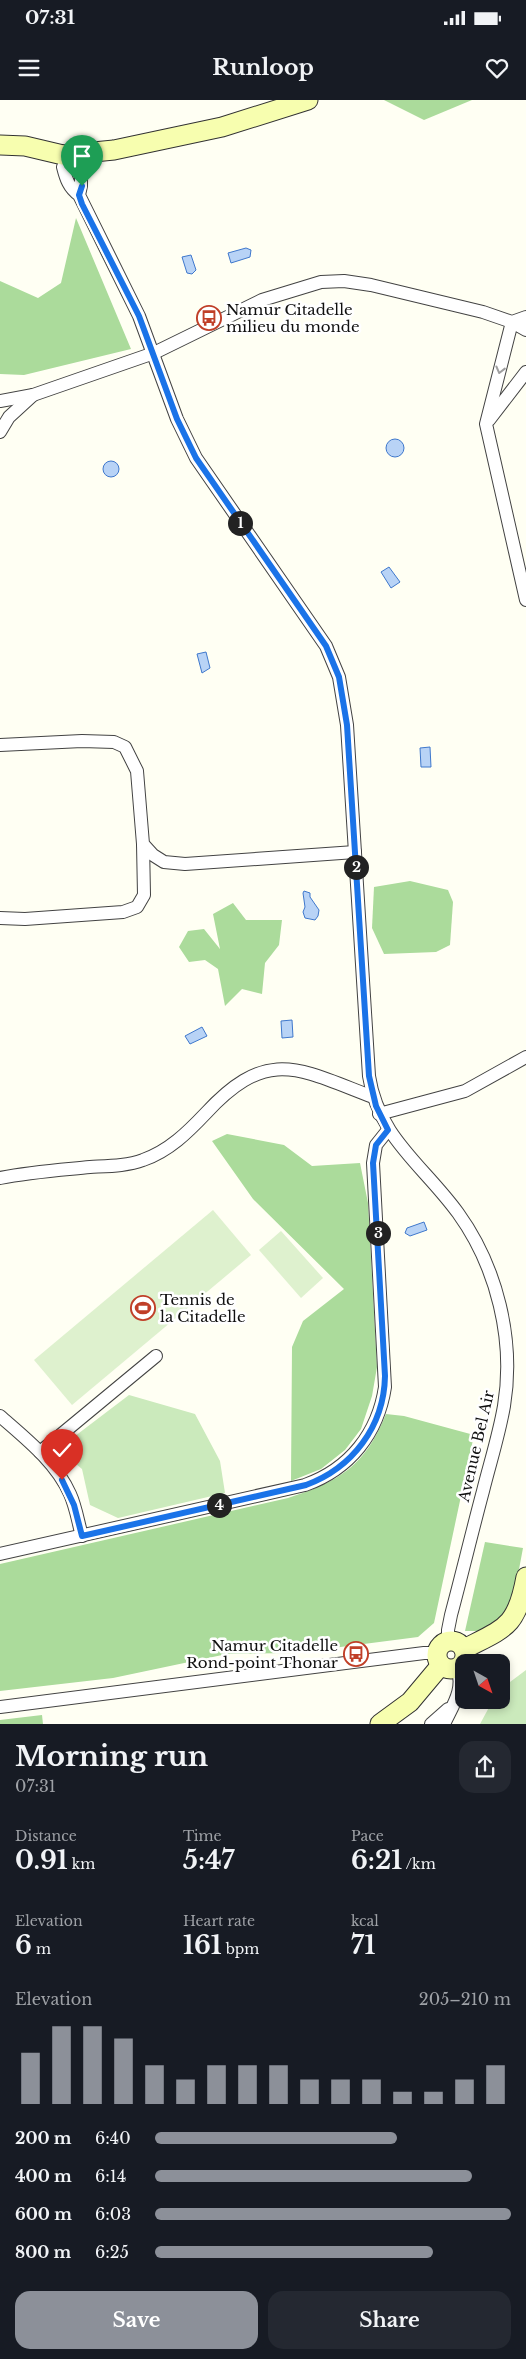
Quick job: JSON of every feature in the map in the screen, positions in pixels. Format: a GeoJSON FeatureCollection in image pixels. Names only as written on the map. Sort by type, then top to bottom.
{"type":"FeatureCollection","features":[{"type":"Feature","properties":{"kind":"main road"},"geometry":{"type":"LineString","coordinates":[[0,144],[25,146],[62,155],[114,150],[222,126],[308,100]]}},
{"type":"Feature","properties":{"kind":"main road"},"geometry":{"type":"LineString","coordinates":[[380,1724],[410,1702],[449,1655],[498,1632],[512,1620],[519,1608],[526,1577]]}},
{"type":"Feature","properties":{"kind":"street","name":"Avenue Bel Air"},"geometry":{"type":"LineString","coordinates":[[72,153],[81,163],[82,186],[79,195],[139,316],[177,419],[200,464],[321,636],[335,665],[346,713],[369,1076],[373,1097],[379,1114],[388,1130],[450,1203],[473,1236],[496,1291],[505,1334],[507,1360],[504,1406],[448,1630],[449,1655],[460,1685],[444,1724]]}},
{"type":"Feature","properties":{"kind":"street"},"geometry":{"type":"LineString","coordinates":[[0,401],[33,395],[154,353],[262,300],[321,282],[350,282],[371,285],[484,312],[512,322],[526,330]]}},
{"type":"Feature","properties":{"kind":"street"},"geometry":{"type":"LineString","coordinates":[[512,322],[526,317]]}},
{"type":"Feature","properties":{"kind":"street"},"geometry":{"type":"LineString","coordinates":[[512,322],[486,424],[526,600]]}},
{"type":"Feature","properties":{"kind":"street"},"geometry":{"type":"LineString","coordinates":[[486,424],[526,372]]}},
{"type":"Feature","properties":{"kind":"street"},"geometry":{"type":"LineString","coordinates":[[0,432],[9,417],[33,395]]}},
{"type":"Feature","properties":{"kind":"street"},"geometry":{"type":"LineString","coordinates":[[0,746],[82,741],[114,742],[125,747],[137,770],[143,844],[144,896],[137,907],[123,912],[24,919],[0,918]]}},
{"type":"Feature","properties":{"kind":"street"},"geometry":{"type":"LineString","coordinates":[[143,844],[153,855],[164,862],[185,864],[355,852]]}},
{"type":"Feature","properties":{"kind":"street"},"geometry":{"type":"LineString","coordinates":[[379,1114],[465,1090],[526,1057]]}},
{"type":"Feature","properties":{"kind":"street"},"geometry":{"type":"LineString","coordinates":[[0,1178],[27,1172],[124,1164],[142,1160],[177,1141],[237,1085],[271,1069],[283,1068],[309,1072],[373,1097]]}},
{"type":"Feature","properties":{"kind":"street"},"geometry":{"type":"LineString","coordinates":[[0,1554],[306,1485],[331,1473],[361,1447],[377,1419],[385,1381],[373,1163],[376,1145],[388,1130]]}},
{"type":"Feature","properties":{"kind":"street"},"geometry":{"type":"LineString","coordinates":[[40,1452],[156,1356]]}},
{"type":"Feature","properties":{"kind":"street"},"geometry":{"type":"LineString","coordinates":[[0,1416],[40,1452],[69,1492],[82,1536]]}},
{"type":"Feature","properties":{"kind":"street"},"geometry":{"type":"LineString","coordinates":[[0,1707],[449,1655]]}},
{"type":"Feature","properties":{"kind":"street"},"geometry":{"type":"LineString","coordinates":[[431,1724],[452,1706]]}},
{"type":"Feature","properties":{"kind":"green space"},"geometry":{"type":"Polygon","coordinates":[[[384,100],[472,100],[424,120],[384,100]]]}},
{"type":"Feature","properties":{"kind":"green space"},"geometry":{"type":"Polygon","coordinates":[[[76,218],[131,349],[24,375],[0,374],[0,281],[38,298],[61,283],[76,218]]]}},
{"type":"Feature","properties":{"kind":"green space"},"geometry":{"type":"Polygon","coordinates":[[[410,881],[448,890],[453,902],[450,945],[436,952],[384,954],[372,928],[374,887],[410,881]]]}},
{"type":"Feature","properties":{"kind":"green space"},"geometry":{"type":"Polygon","coordinates":[[[233,903],[246,920],[282,920],[279,945],[265,963],[262,994],[242,989],[225,1006],[218,969],[205,960],[189,962],[179,947],[188,931],[204,929],[220,949],[213,914],[233,903]]]}},
{"type":"Feature","properties":{"kind":"green space"},"geometry":{"type":"Polygon","coordinates":[[[227,1134],[284,1145],[312,1166],[360,1163],[368,1203],[377,1367],[372,1396],[361,1429],[345,1450],[321,1469],[291,1481],[292,1347],[303,1321],[344,1289],[253,1199],[212,1141],[227,1134]]]}},
{"type":"Feature","properties":{"kind":"green space","name":"Tennis de la Citadelle"},"geometry":{"type":"Polygon","coordinates":[[[213,1210],[251,1255],[72,1405],[34,1360],[213,1210]]]}},
{"type":"Feature","properties":{"kind":"green space","name":"Tennis de la Citadelle"},"geometry":{"type":"Polygon","coordinates":[[[281,1231],[323,1278],[301,1298],[259,1250],[281,1231]]]}},
{"type":"Feature","properties":{"kind":"green space"},"geometry":{"type":"Polygon","coordinates":[[[129,1395],[195,1414],[220,1461],[225,1493],[118,1518],[90,1505],[82,1469],[58,1449],[129,1395]]]}},
{"type":"Feature","properties":{"kind":"green space"},"geometry":{"type":"Polygon","coordinates":[[[386,1414],[404,1416],[474,1435],[434,1623],[418,1637],[294,1653],[227,1654],[113,1678],[0,1691],[0,1564],[288,1498],[306,1492],[336,1478],[349,1469],[369,1447],[386,1414]]]}},
{"type":"Feature","properties":{"kind":"green space"},"geometry":{"type":"Polygon","coordinates":[[[485,1542],[523,1548],[511,1612],[483,1631],[465,1631],[485,1542]]]}},
{"type":"Feature","properties":{"kind":"green space"},"geometry":{"type":"Polygon","coordinates":[[[526,1670],[526,1724],[480,1724],[488,1709],[510,1709],[510,1682],[526,1670]]]}},
{"type":"Feature","properties":{"kind":"green space"},"geometry":{"type":"Polygon","coordinates":[[[42,1715],[43,1724],[0,1724],[0,1720],[42,1715]]]}},
{"type":"Feature","properties":{"kind":"water"},"geometry":{"type":"Polygon","coordinates":[[[246,248],[251,250],[250,257],[231,263],[228,253],[246,248]]]}},
{"type":"Feature","properties":{"kind":"water"},"geometry":{"type":"Polygon","coordinates":[[[191,255],[196,270],[192,274],[187,273],[182,257],[191,255]]]}},
{"type":"Feature","properties":{"kind":"water"},"geometry":{"type":"Polygon","coordinates":[[[395,439],[401,442],[404,448],[401,454],[395,457],[389,454],[386,448],[389,442],[395,439]]]}},
{"type":"Feature","properties":{"kind":"water"},"geometry":{"type":"Polygon","coordinates":[[[111,461],[117,463],[119,469],[117,475],[111,477],[105,475],[103,469],[105,463],[111,461]]]}},
{"type":"Feature","properties":{"kind":"water"},"geometry":{"type":"Polygon","coordinates":[[[389,567],[400,582],[391,588],[381,572],[389,567]]]}},
{"type":"Feature","properties":{"kind":"water"},"geometry":{"type":"Polygon","coordinates":[[[206,652],[210,668],[202,673],[197,654],[206,652]]]}},
{"type":"Feature","properties":{"kind":"water"},"geometry":{"type":"Polygon","coordinates":[[[430,747],[431,767],[421,767],[420,748],[430,747]]]}},
{"type":"Feature","properties":{"kind":"water"},"geometry":{"type":"Polygon","coordinates":[[[304,891],[310,893],[310,897],[319,910],[315,920],[305,918],[303,912],[305,907],[304,891]]]}},
{"type":"Feature","properties":{"kind":"water"},"geometry":{"type":"Polygon","coordinates":[[[292,1020],[293,1037],[282,1038],[281,1021],[292,1020]]]}},
{"type":"Feature","properties":{"kind":"water"},"geometry":{"type":"Polygon","coordinates":[[[202,1027],[207,1036],[190,1044],[185,1036],[202,1027]]]}},
{"type":"Feature","properties":{"kind":"water"},"geometry":{"type":"Polygon","coordinates":[[[424,1222],[427,1230],[410,1236],[405,1233],[407,1228],[424,1222]]]}},
{"type":"Feature","properties":{"kind":"place","name":"Namur Citadelle milieu du monde"},"geometry":{"type":"Point","coordinates":[209,318]}},
{"type":"Feature","properties":{"kind":"place","name":"Tennis de la Citadelle"},"geometry":{"type":"Point","coordinates":[143,1308]}},
{"type":"Feature","properties":{"kind":"place","name":"Namur Citadelle Rond-point Thonar"},"geometry":{"type":"Point","coordinates":[356,1654]}},
{"type":"Feature","properties":{"kind":"route"},"geometry":{"type":"LineString","coordinates":[[62,1480],[74,1505],[82,1536],[306,1485],[331,1473],[361,1447],[377,1419],[385,1381],[373,1155],[378,1140],[388,1130],[376,1106],[369,1076],[344,695],[331,654],[321,636],[211,482],[191,448],[177,419],[139,316],[82,204],[79,195],[82,186]]}}]}
